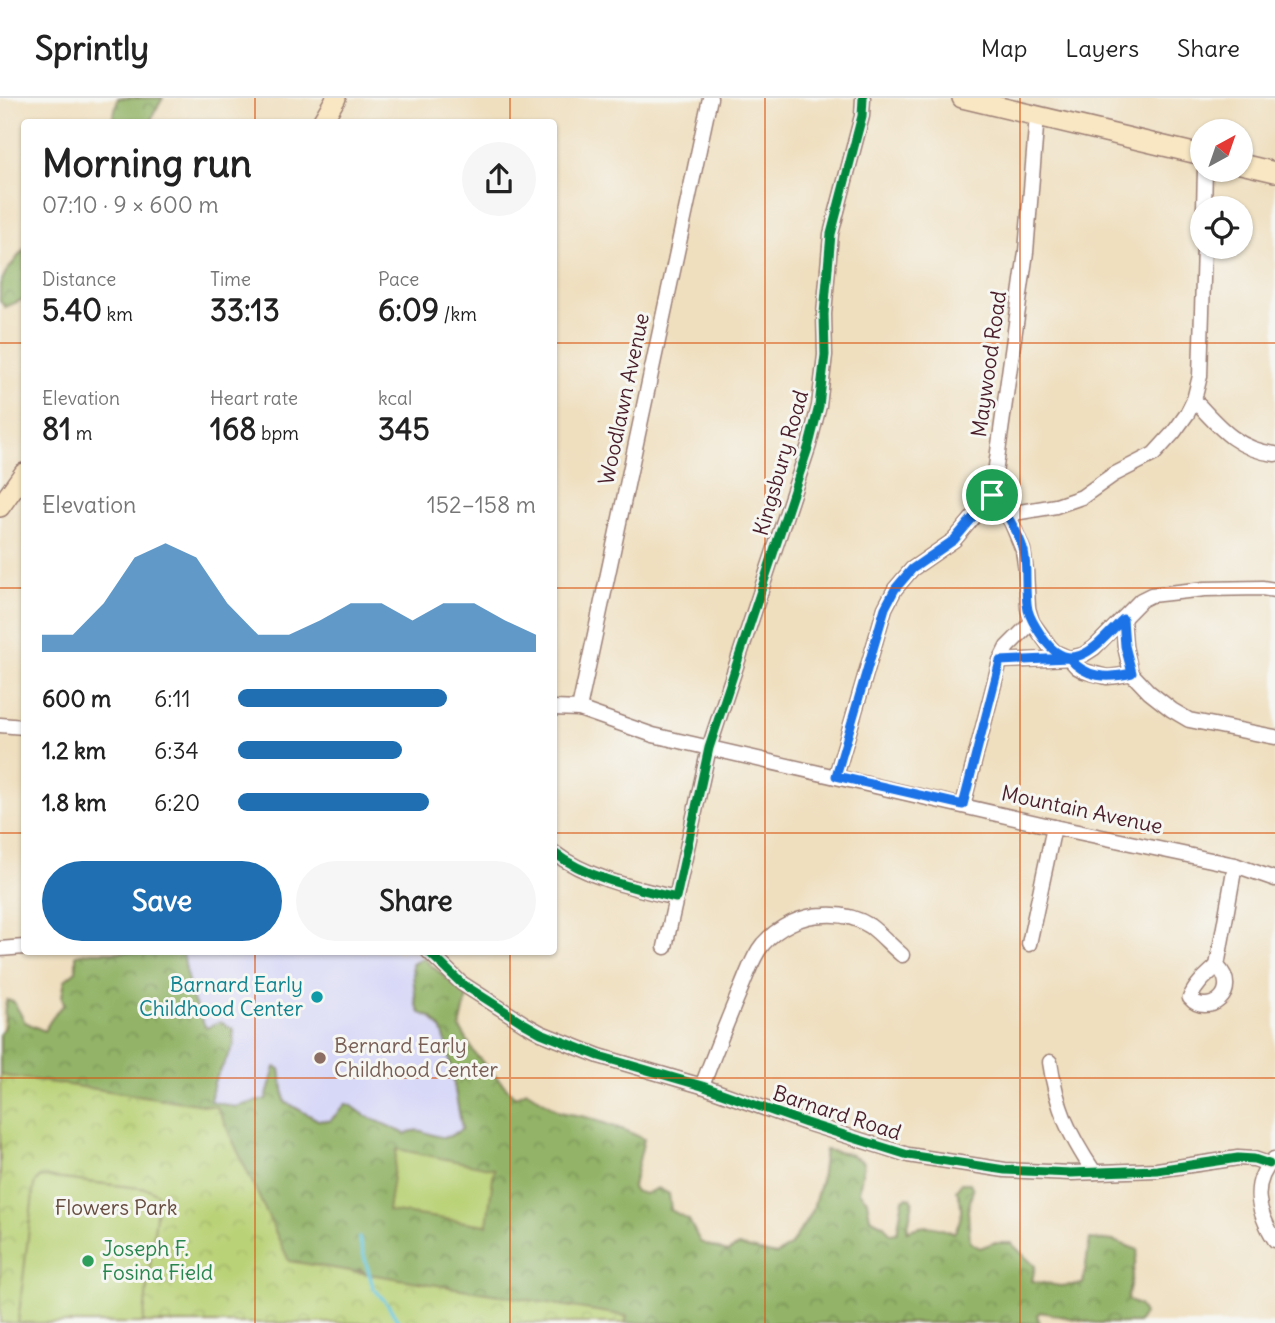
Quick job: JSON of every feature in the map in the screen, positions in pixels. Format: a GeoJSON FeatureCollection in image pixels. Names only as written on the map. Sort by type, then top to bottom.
{"type":"FeatureCollection","features":[{"type":"Feature","properties":{"kind":"street"},"geometry":{"type":"LineString","coordinates":[[324,119],[336,98]]}},
{"type":"Feature","properties":{"kind":"street","name":"Woodlawn Avenue"},"geometry":{"type":"LineString","coordinates":[[579,709],[710,98]]}},
{"type":"Feature","properties":{"kind":"street","name":"Kingsbury Road"},"geometry":{"type":"LineString","coordinates":[[665,947],[709,748],[819,406],[825,355],[824,314],[831,234],[862,116],[863,98]]}},
{"type":"Feature","properties":{"kind":"street"},"geometry":{"type":"LineString","coordinates":[[962,98],[1016,104],[1037,115],[1190,152]]}},
{"type":"Feature","properties":{"kind":"street","name":"Maywood Road"},"geometry":{"type":"LineString","coordinates":[[992,495],[1026,252],[1037,115]]}},
{"type":"Feature","properties":{"kind":"street"},"geometry":{"type":"LineString","coordinates":[[1253,167],[1275,173]]}},
{"type":"Feature","properties":{"kind":"street"},"geometry":{"type":"LineString","coordinates":[[1004,512],[1056,506],[1082,497],[1113,475],[1154,454],[1174,432],[1194,400],[1200,376],[1204,259]]}},
{"type":"Feature","properties":{"kind":"street"},"geometry":{"type":"LineString","coordinates":[[1194,400],[1233,439],[1262,453],[1275,454]]}},
{"type":"Feature","properties":{"kind":"street"},"geometry":{"type":"LineString","coordinates":[[0,507],[21,476]]}},
{"type":"Feature","properties":{"kind":"street"},"geometry":{"type":"LineString","coordinates":[[836,776],[890,598],[912,569],[954,540],[992,495],[1011,520],[1023,550],[1027,571],[1028,608],[1032,621],[1050,647],[1084,671],[1107,677],[1132,673]]}},
{"type":"Feature","properties":{"kind":"street"},"geometry":{"type":"LineString","coordinates":[[1000,661],[1083,655],[1094,648],[1141,600],[1151,595],[1205,589],[1275,590]]}},
{"type":"Feature","properties":{"kind":"street"},"geometry":{"type":"LineString","coordinates":[[1123,619],[1125,646],[1132,673],[1149,692],[1172,710],[1189,720],[1275,737]]}},
{"type":"Feature","properties":{"kind":"street"},"geometry":{"type":"LineString","coordinates":[[963,805],[1000,661],[1007,647],[1032,621]]}},
{"type":"Feature","properties":{"kind":"street","name":"Mountain Avenue"},"geometry":{"type":"LineString","coordinates":[[557,708],[579,709],[653,734],[709,748],[1054,827],[1235,865],[1275,879]]}},
{"type":"Feature","properties":{"kind":"street"},"geometry":{"type":"LineString","coordinates":[[0,724],[21,727]]}},
{"type":"Feature","properties":{"kind":"street"},"geometry":{"type":"LineString","coordinates":[[1030,944],[1054,827]]}},
{"type":"Feature","properties":{"kind":"street"},"geometry":{"type":"LineString","coordinates":[[557,855],[587,872],[676,898]]}},
{"type":"Feature","properties":{"kind":"street"},"geometry":{"type":"LineString","coordinates":[[1217,966],[1235,865]]}},
{"type":"Feature","properties":{"kind":"street"},"geometry":{"type":"LineString","coordinates":[[702,1086],[752,962],[765,942],[775,933],[810,915],[841,915],[870,927],[902,955]]}},
{"type":"Feature","properties":{"kind":"street"},"geometry":{"type":"LineString","coordinates":[[0,949],[21,947]]}},
{"type":"Feature","properties":{"kind":"street","name":"Barnard Road"},"geometry":{"type":"LineString","coordinates":[[432,955],[461,984],[541,1033],[599,1056],[702,1086],[908,1155],[1005,1170],[1071,1173],[1157,1170],[1238,1158],[1272,1161]]}},
{"type":"Feature","properties":{"kind":"street"},"geometry":{"type":"LineString","coordinates":[[1050,1062],[1059,1107],[1068,1129],[1094,1172]]}},
{"type":"Feature","properties":{"kind":"street"},"geometry":{"type":"LineString","coordinates":[[1272,1161],[1258,1189],[1260,1209],[1275,1240]]}},
{"type":"Feature","properties":{"kind":"shaded area","name":"Bernard Early Childhood Center"},"geometry":{"type":"Polygon","coordinates":[[[172,955],[419,955],[431,965],[451,1034],[462,1129],[449,1137],[303,1125],[210,1101],[172,955]]]}},
{"type":"Feature","properties":{"kind":"green space"},"geometry":{"type":"Polygon","coordinates":[[[118,98],[163,98],[152,119],[113,119],[118,98]]]}},
{"type":"Feature","properties":{"kind":"green space"},"geometry":{"type":"Polygon","coordinates":[[[21,253],[21,300],[5,307],[0,301],[0,284],[21,253]]]}},
{"type":"Feature","properties":{"kind":"green space"},"geometry":{"type":"Polygon","coordinates":[[[76,955],[184,955],[190,994],[206,1028],[221,1022],[233,1029],[234,1045],[214,1082],[210,1101],[235,1107],[266,1099],[275,1067],[280,1069],[285,1102],[318,1120],[330,1121],[346,1104],[406,1134],[416,1130],[446,1137],[462,1129],[442,1030],[431,1017],[420,1013],[416,1004],[412,964],[423,958],[467,996],[460,1028],[476,1055],[515,1097],[527,1091],[560,1112],[586,1117],[644,1139],[634,1191],[645,1194],[658,1188],[669,1194],[671,1210],[689,1220],[700,1242],[727,1252],[738,1246],[776,1255],[790,1246],[812,1212],[821,1180],[825,1150],[849,1154],[864,1162],[859,1192],[867,1200],[870,1218],[884,1225],[891,1234],[897,1233],[903,1199],[907,1197],[913,1201],[907,1231],[931,1226],[954,1233],[961,1212],[956,1190],[961,1183],[970,1183],[973,1189],[968,1210],[970,1242],[980,1248],[993,1243],[1011,1243],[1035,1266],[1032,1281],[1060,1286],[1083,1284],[1090,1239],[1114,1241],[1138,1250],[1127,1300],[1139,1305],[1144,1314],[1138,1323],[1095,1323],[1040,1312],[1037,1315],[1040,1323],[418,1323],[360,1269],[355,1275],[0,1211],[0,1034],[4,1025],[5,1004],[7,1000],[14,1002],[25,1022],[44,1031],[64,1005],[62,996],[65,980],[76,971],[76,955]]]}},
{"type":"Feature","properties":{"kind":"green space","name":"Flowers Park"},"geometry":{"type":"Polygon","coordinates":[[[0,1075],[217,1107],[289,1261],[627,1316],[625,1323],[0,1323],[0,1075]]]}},
{"type":"Feature","properties":{"kind":"green space"},"geometry":{"type":"Polygon","coordinates":[[[397,1149],[494,1169],[487,1225],[388,1211],[397,1149]]]}},
{"type":"Feature","properties":{"kind":"green space","name":"Joseph F. Fosina Field"},"geometry":{"type":"Polygon","coordinates":[[[39,1178],[149,1189],[157,1194],[143,1323],[18,1323],[34,1185],[39,1178]]]}},
{"type":"Feature","properties":{"kind":"waterway"},"geometry":{"type":"LineString","coordinates":[[359,1238],[373,1287],[399,1323]]}},
{"type":"Feature","properties":{"kind":"cycle path"},"geometry":{"type":"LineString","coordinates":[[557,855],[596,875],[676,898],[709,748],[809,445],[819,406],[825,355],[824,314],[831,234],[862,116],[863,98]]}},
{"type":"Feature","properties":{"kind":"cycle path"},"geometry":{"type":"LineString","coordinates":[[432,955],[461,983],[541,1033],[599,1056],[702,1086],[908,1155],[1005,1170],[1071,1173],[1157,1170],[1238,1158],[1269,1164]]}},
{"type":"Feature","properties":{"kind":"place","name":"Barnard Early Childhood Center"},"geometry":{"type":"Point","coordinates":[317,997]}},
{"type":"Feature","properties":{"kind":"place","name":"Bernard Early Childhood Center"},"geometry":{"type":"Point","coordinates":[320,1058]}},
{"type":"Feature","properties":{"kind":"place","name":"Joseph F. Fosina Field"},"geometry":{"type":"Point","coordinates":[88,1261]}},
{"type":"Feature","properties":{"kind":"route"},"geometry":{"type":"LineString","coordinates":[[992,495],[954,540],[912,569],[895,589],[885,608],[836,776],[963,805],[1000,661],[1069,658],[1084,671],[1107,677],[1132,673],[1125,646],[1123,619],[1094,648],[1083,655],[1069,658],[1050,647],[1032,621],[1028,608],[1027,571],[1023,550],[1011,520],[992,495]]}}]}
